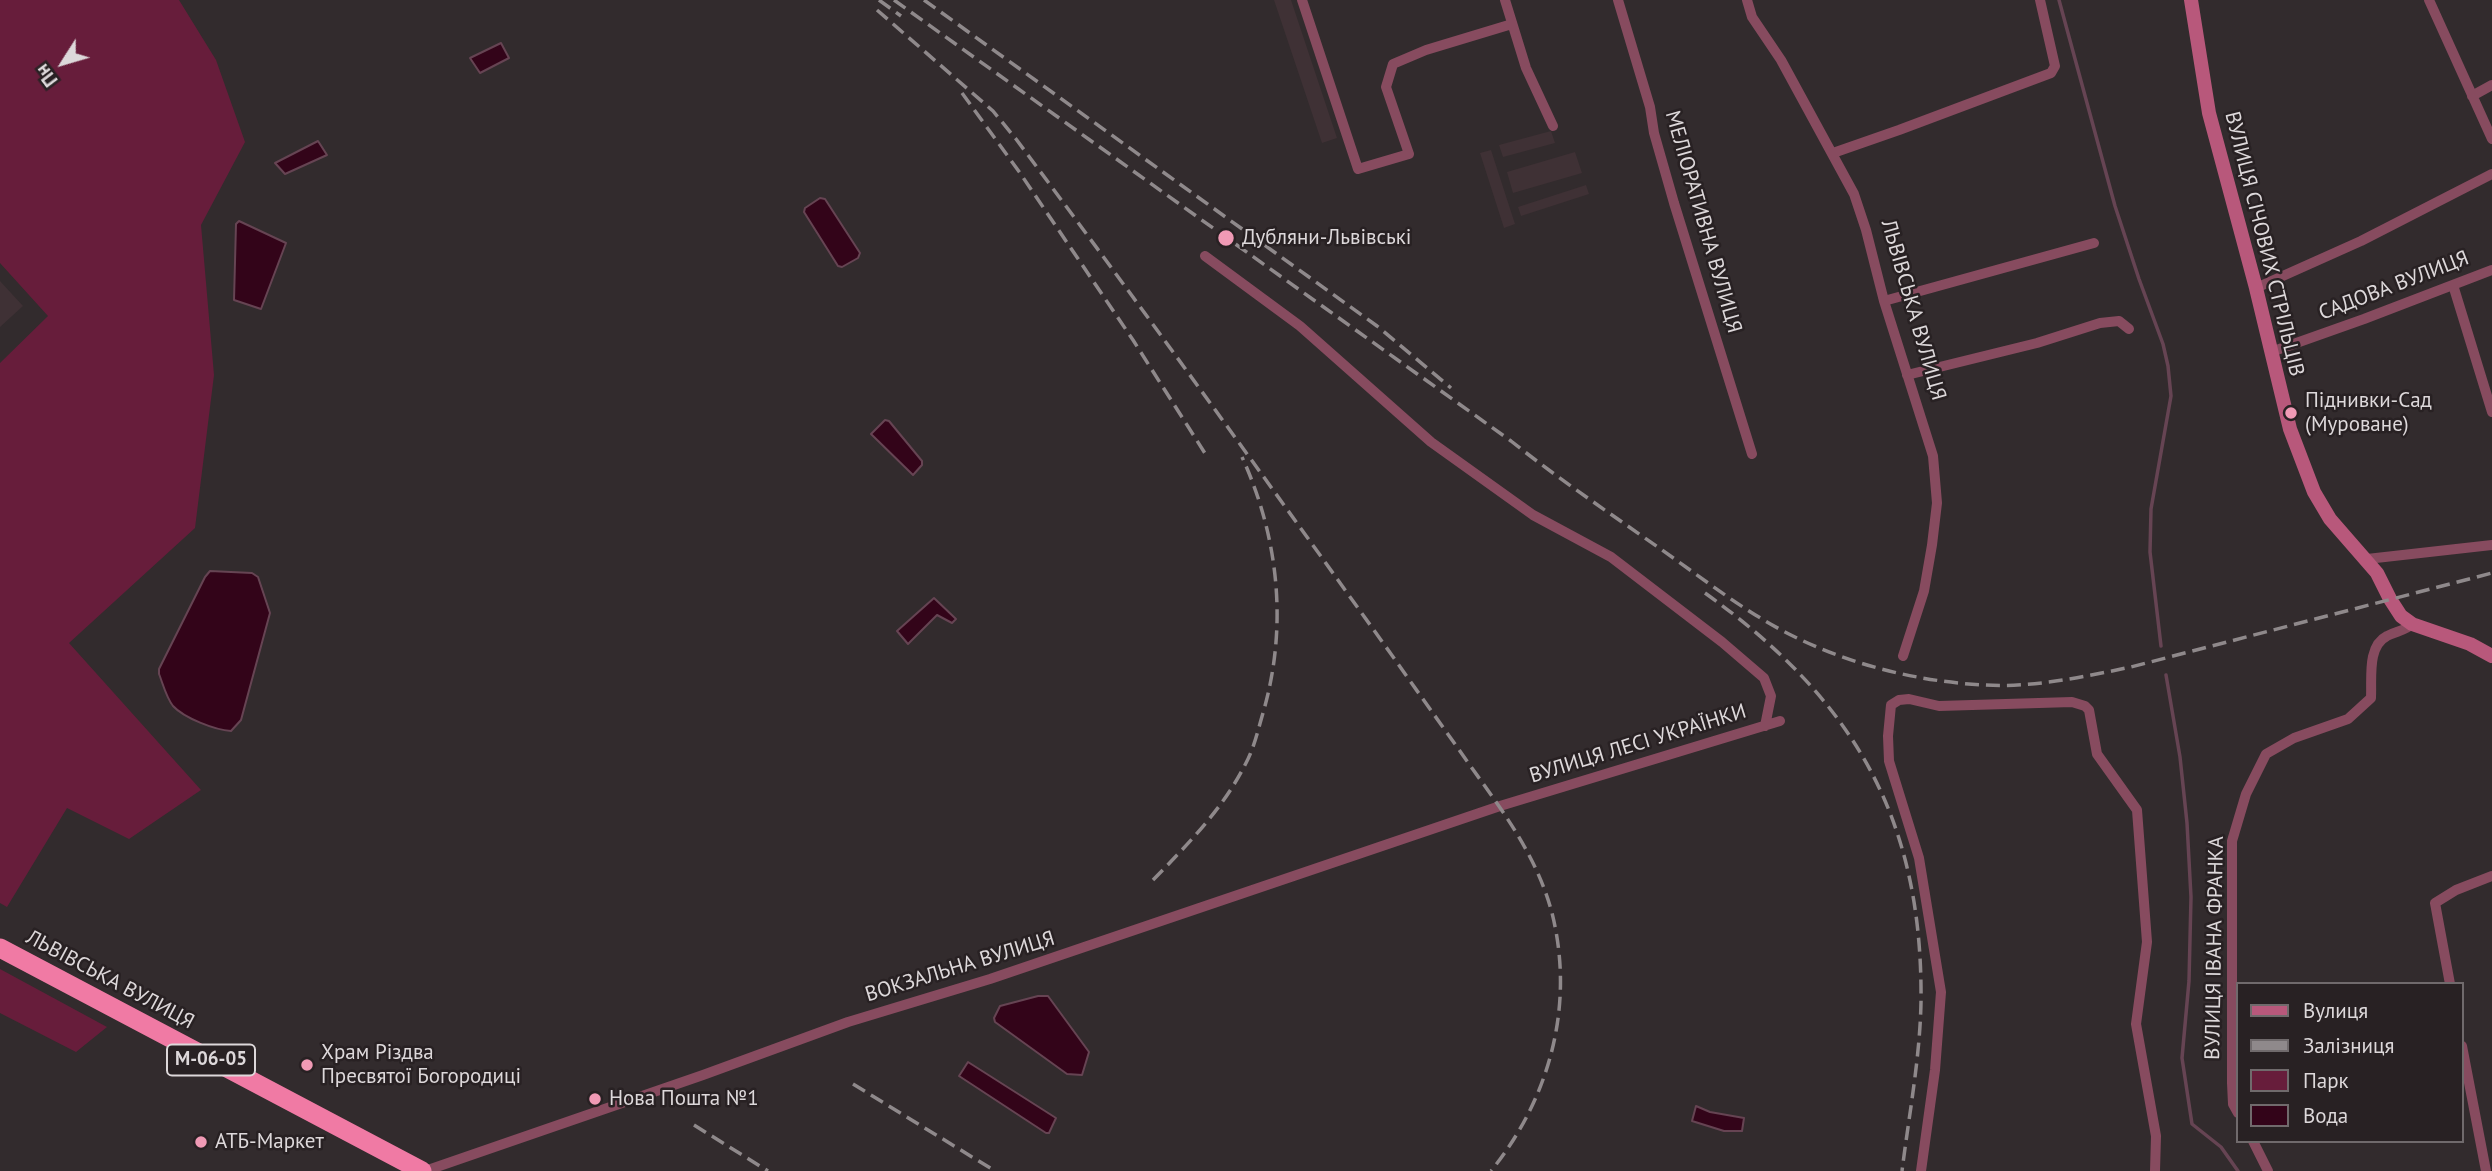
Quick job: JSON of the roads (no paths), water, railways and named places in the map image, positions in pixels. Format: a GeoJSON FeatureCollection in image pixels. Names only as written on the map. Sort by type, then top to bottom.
{"type":"FeatureCollection","features":[{"type":"Feature","properties":{"kind":"highway","name":"ЛЬВІВСЬКА ВУЛИЦЯ"},"geometry":{"type":"LineString","coordinates":[[0,947],[423,1171]]}},
{"type":"Feature","properties":{"kind":"street"},"geometry":{"type":"LineString","coordinates":[[1302,0],[1358,169],[1409,154],[1386,88],[1393,64],[1426,50],[1512,24]]}},
{"type":"Feature","properties":{"kind":"street"},"geometry":{"type":"LineString","coordinates":[[1505,0],[1527,68],[1553,126]]}},
{"type":"Feature","properties":{"kind":"street","name":"МЕЛІОРАТИВНА ВУЛИЦЯ"},"geometry":{"type":"LineString","coordinates":[[1618,0],[1650,107],[1654,133],[1674,203],[1752,454]]}},
{"type":"Feature","properties":{"kind":"street","name":"ЛЬВІВСЬКА ВУЛИЦЯ"},"geometry":{"type":"LineString","coordinates":[[1747,0],[1752,17],[1782,60],[1854,194],[1884,301],[1933,456],[1937,503],[1924,591],[1903,656]]}},
{"type":"Feature","properties":{"kind":"street"},"geometry":{"type":"LineString","coordinates":[[1833,153],[2051,73],[2055,66],[2040,0]]}},
{"type":"Feature","properties":{"kind":"street","name":"ВУЛИЦЯ СІЧОВИХ СТРІЛЬЦІВ"},"geometry":{"type":"LineString","coordinates":[[2191,0],[2209,113],[2293,437],[2314,492],[2330,519],[2367,559],[2397,610],[2412,625]]}},
{"type":"Feature","properties":{"kind":"street"},"geometry":{"type":"LineString","coordinates":[[2429,0],[2492,139]]}},
{"type":"Feature","properties":{"kind":"street"},"geometry":{"type":"LineString","coordinates":[[2472,96],[2492,85]]}},
{"type":"Feature","properties":{"kind":"street"},"geometry":{"type":"LineString","coordinates":[[2256,288],[2361,241],[2492,174]]}},
{"type":"Feature","properties":{"kind":"street"},"geometry":{"type":"LineString","coordinates":[[1884,301],[2094,243]]}},
{"type":"Feature","properties":{"kind":"street"},"geometry":{"type":"LineString","coordinates":[[1205,256],[1300,326],[1431,442],[1533,515],[1611,557],[1722,642],[1764,678],[1771,696],[1765,726]]}},
{"type":"Feature","properties":{"kind":"street","name":"САДОВА ВУЛИЦЯ"},"geometry":{"type":"LineString","coordinates":[[2271,352],[2492,270]]}},
{"type":"Feature","properties":{"kind":"street"},"geometry":{"type":"LineString","coordinates":[[2453,285],[2492,412]]}},
{"type":"Feature","properties":{"kind":"street"},"geometry":{"type":"LineString","coordinates":[[1907,375],[2037,343],[2101,323],[2119,321],[2129,329]]}},
{"type":"Feature","properties":{"kind":"street"},"geometry":{"type":"LineString","coordinates":[[2367,559],[2492,545]]}},
{"type":"Feature","properties":{"kind":"street"},"geometry":{"type":"LineString","coordinates":[[2412,625],[2470,644],[2492,656]]}},
{"type":"Feature","properties":{"kind":"street","name":"ВУЛИЦЯ ІВАНА ФРАНКА"},"geometry":{"type":"LineString","coordinates":[[2236,1109],[2233,1104],[2232,1083],[2232,841],[2246,794],[2266,754],[2294,738],[2348,719],[2371,698],[2374,651],[2378,643],[2412,625]]}},
{"type":"Feature","properties":{"kind":"street"},"geometry":{"type":"LineString","coordinates":[[1920,1171],[1935,1070],[1941,992],[1919,858],[1889,761],[1891,705],[1899,700],[1909,699],[1939,706],[2072,702],[2085,705],[2089,710],[2097,754],[2137,810],[2147,942],[2136,1024],[2156,1136],[2155,1171]]}},
{"type":"Feature","properties":{"kind":"street","name":"ВУЛИЦЯ ЛЕСІ УКРАЇНКИ"},"geometry":{"type":"LineString","coordinates":[[1507,804],[1780,721]]}},
{"type":"Feature","properties":{"kind":"street","name":"ВОКЗАЛЬНА ВУЛИЦЯ"},"geometry":{"type":"LineString","coordinates":[[423,1171],[848,1022],[1134,931],[1507,804]]}},
{"type":"Feature","properties":{"kind":"street"},"geometry":{"type":"LineString","coordinates":[[2450,982],[2435,903],[2456,890],[2492,876]]}},
{"type":"Feature","properties":{"kind":"street"},"geometry":{"type":"LineString","coordinates":[[2464,1056],[2486,1171]]}},
{"type":"Feature","properties":{"kind":"street"},"geometry":{"type":"LineString","coordinates":[[2254,1143],[2268,1171]]}},
{"type":"Feature","properties":{"kind":"water"},"geometry":{"type":"Polygon","coordinates":[[[501,43],[509,58],[480,73],[470,58],[501,43]]]}},
{"type":"Feature","properties":{"kind":"water"},"geometry":{"type":"Polygon","coordinates":[[[318,141],[327,155],[285,174],[275,163],[318,141]]]}},
{"type":"Feature","properties":{"kind":"water"},"geometry":{"type":"Polygon","coordinates":[[[820,198],[825,199],[860,253],[858,258],[842,267],[838,266],[804,212],[805,208],[820,198]]]}},
{"type":"Feature","properties":{"kind":"water"},"geometry":{"type":"Polygon","coordinates":[[[239,221],[286,243],[261,309],[234,300],[236,224],[239,221]]]}},
{"type":"Feature","properties":{"kind":"water"},"geometry":{"type":"Polygon","coordinates":[[[885,420],[889,421],[922,461],[922,465],[913,475],[871,434],[885,420]]]}},
{"type":"Feature","properties":{"kind":"water"},"geometry":{"type":"Polygon","coordinates":[[[210,571],[252,573],[258,577],[270,613],[241,720],[231,731],[200,723],[184,715],[168,699],[159,674],[159,669],[210,571]]]}},
{"type":"Feature","properties":{"kind":"water"},"geometry":{"type":"Polygon","coordinates":[[[934,598],[956,619],[952,623],[937,615],[908,644],[897,631],[934,598]]]}},
{"type":"Feature","properties":{"kind":"water"},"geometry":{"type":"Polygon","coordinates":[[[1048,996],[1089,1052],[1082,1075],[1067,1074],[995,1022],[994,1018],[1000,1006],[1048,996]]]}},
{"type":"Feature","properties":{"kind":"water"},"geometry":{"type":"Polygon","coordinates":[[[968,1062],[1056,1118],[1049,1133],[959,1076],[968,1062]]]}},
{"type":"Feature","properties":{"kind":"water"},"geometry":{"type":"Polygon","coordinates":[[[1696,1106],[1710,1112],[1744,1118],[1742,1131],[1724,1131],[1692,1121],[1696,1106]]]}},
{"type":"Feature","properties":{"kind":"waterway"},"geometry":{"type":"LineString","coordinates":[[2059,0],[2115,206],[2163,344],[2168,366],[2171,396],[2151,509],[2150,552],[2161,646]]}},
{"type":"Feature","properties":{"kind":"waterway"},"geometry":{"type":"LineString","coordinates":[[2166,675],[2180,757],[2191,897],[2189,981],[2182,1058],[2192,1124],[2221,1147],[2238,1171]]}},
{"type":"Feature","properties":{"kind":"railway"},"geometry":{"type":"LineString","coordinates":[[879,0],[901,16]]}},
{"type":"Feature","properties":{"kind":"railway"},"geometry":{"type":"LineString","coordinates":[[894,0],[1724,594],[1787,633],[1841,656],[1897,673],[1955,683],[2039,683],[2131,667],[2492,573]]}},
{"type":"Feature","properties":{"kind":"railway"},"geometry":{"type":"LineString","coordinates":[[924,0],[1377,326],[1451,388]]}},
{"type":"Feature","properties":{"kind":"railway"},"geometry":{"type":"LineString","coordinates":[[877,10],[993,111],[1016,139],[1391,654],[1494,799],[1528,853],[1552,913],[1560,982],[1558,1016],[1552,1049],[1529,1113],[1512,1143],[1491,1171]]}},
{"type":"Feature","properties":{"kind":"railway"},"geometry":{"type":"LineString","coordinates":[[962,93],[1020,173],[1133,340],[1208,458]]}},
{"type":"Feature","properties":{"kind":"railway"},"geometry":{"type":"LineString","coordinates":[[1153,880],[1204,825],[1237,780],[1254,745],[1271,681],[1277,616],[1276,583],[1264,519],[1242,457]]}},
{"type":"Feature","properties":{"kind":"railway"},"geometry":{"type":"LineString","coordinates":[[1705,593],[1757,633],[1801,676],[1839,720],[1869,768],[1893,820],[1909,875],[1918,936],[1921,1002],[1902,1171]]}},
{"type":"Feature","properties":{"kind":"railway"},"geometry":{"type":"LineString","coordinates":[[853,1084],[995,1171]]}},
{"type":"Feature","properties":{"kind":"railway"},"geometry":{"type":"LineString","coordinates":[[694,1125],[768,1171]]}},
{"type":"Feature","properties":{"kind":"place","name":"Дубляни-Львівські"},"geometry":{"type":"Point","coordinates":[1226,238]}},
{"type":"Feature","properties":{"kind":"place","name":"Піднивки-Сад (Муроване)"},"geometry":{"type":"Point","coordinates":[2291,413]}},
{"type":"Feature","properties":{"kind":"place","name":"Храм Різдва Пресвятої Богородиці"},"geometry":{"type":"Point","coordinates":[307,1065]}},
{"type":"Feature","properties":{"kind":"place","name":"Нова Пошта №1"},"geometry":{"type":"Point","coordinates":[595,1099]}},
{"type":"Feature","properties":{"kind":"place","name":"АТБ-Маркет"},"geometry":{"type":"Point","coordinates":[201,1142]}}]}
